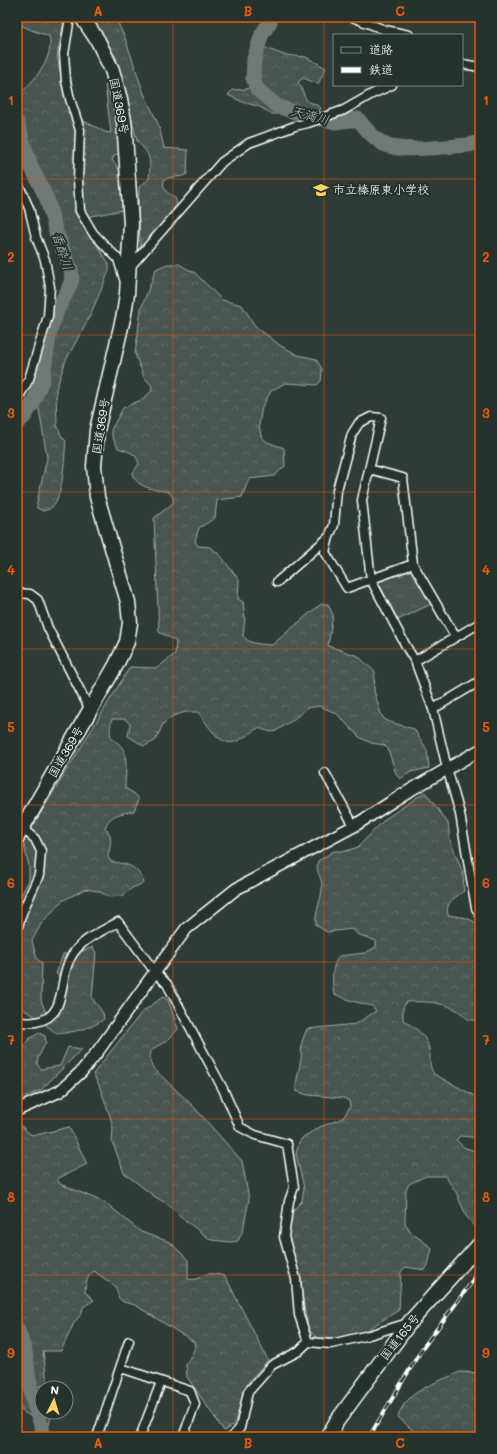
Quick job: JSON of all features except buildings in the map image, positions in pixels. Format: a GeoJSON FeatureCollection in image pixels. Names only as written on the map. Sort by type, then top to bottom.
{"type":"FeatureCollection","features":[{"type":"Feature","properties":{"kind":"highway","name":"国道369号"},"geometry":{"type":"LineString","coordinates":[[20,832],[116,665],[127,642],[130,623],[128,602],[97,497],[94,466],[97,430],[124,314],[130,268],[131,224],[124,121],[112,70],[98,41],[82,17]]}},
{"type":"Feature","properties":{"kind":"highway","name":"国道165号"},"geometry":{"type":"LineString","coordinates":[[328,1437],[337,1421],[410,1322],[480,1244]]}},
{"type":"Feature","properties":{"kind":"street"},"geometry":{"type":"LineString","coordinates":[[70,17],[64,54],[66,81],[80,130],[78,180],[80,211],[93,233],[118,259],[127,294]]}},
{"type":"Feature","properties":{"kind":"street"},"geometry":{"type":"LineString","coordinates":[[352,17],[385,30],[404,34]]}},
{"type":"Feature","properties":{"kind":"street"},"geometry":{"type":"LineString","coordinates":[[463,64],[480,67]]}},
{"type":"Feature","properties":{"kind":"street"},"geometry":{"type":"LineString","coordinates":[[130,268],[222,162],[249,143],[344,110],[390,86]]}},
{"type":"Feature","properties":{"kind":"street"},"geometry":{"type":"LineString","coordinates":[[17,182],[29,208],[36,237],[45,260],[50,287],[48,316],[29,379],[17,400]]}},
{"type":"Feature","properties":{"kind":"street"},"geometry":{"type":"LineString","coordinates":[[413,564],[371,580],[347,588],[325,552],[334,526],[337,490],[352,434],[359,423],[371,417],[381,418],[362,500],[371,580],[407,648],[415,660],[433,709],[460,814],[476,908],[480,915]]}},
{"type":"Feature","properties":{"kind":"street"},"geometry":{"type":"LineString","coordinates":[[369,469],[403,478],[413,564],[455,636]]}},
{"type":"Feature","properties":{"kind":"street"},"geometry":{"type":"LineString","coordinates":[[277,582],[329,537]]}},
{"type":"Feature","properties":{"kind":"street"},"geometry":{"type":"LineString","coordinates":[[17,593],[30,594],[38,600],[48,628],[90,710]]}},
{"type":"Feature","properties":{"kind":"street"},"geometry":{"type":"LineString","coordinates":[[415,660],[480,623]]}},
{"type":"Feature","properties":{"kind":"street"},"geometry":{"type":"LineString","coordinates":[[433,709],[480,681]]}},
{"type":"Feature","properties":{"kind":"street"},"geometry":{"type":"LineString","coordinates":[[17,1110],[60,1090],[81,1072],[98,1051],[186,929],[236,889],[354,826],[402,795],[480,750]]}},
{"type":"Feature","properties":{"kind":"street"},"geometry":{"type":"LineString","coordinates":[[325,773],[354,826]]}},
{"type":"Feature","properties":{"kind":"street"},"geometry":{"type":"LineString","coordinates":[[17,930],[22,913],[38,874],[41,851],[35,839],[20,832]]}},
{"type":"Feature","properties":{"kind":"street"},"geometry":{"type":"LineString","coordinates":[[17,1022],[36,1022],[51,1016],[58,1008],[66,969],[71,956],[83,942],[118,922],[155,972],[167,984],[223,1089],[240,1127],[256,1135],[287,1144],[294,1187],[289,1201],[284,1237],[296,1279],[299,1315],[308,1342]]}},
{"type":"Feature","properties":{"kind":"street"},"geometry":{"type":"LineString","coordinates":[[232,1437],[240,1428],[248,1392],[272,1365],[299,1351],[308,1342],[331,1344],[369,1335],[410,1322]]}},
{"type":"Feature","properties":{"kind":"street"},"geometry":{"type":"LineString","coordinates":[[96,1437],[121,1368],[129,1341]]}},
{"type":"Feature","properties":{"kind":"street"},"geometry":{"type":"LineString","coordinates":[[121,1368],[190,1391],[195,1404],[183,1437]]}},
{"type":"Feature","properties":{"kind":"street"},"geometry":{"type":"LineString","coordinates":[[140,1437],[161,1382]]}},
{"type":"Feature","properties":{"kind":"green space"},"geometry":{"type":"Polygon","coordinates":[[[17,17],[65,17],[57,56],[69,113],[105,132],[111,133],[105,85],[109,83],[112,87],[122,147],[121,153],[115,155],[112,160],[123,174],[123,210],[91,216],[84,223],[109,264],[109,271],[90,316],[66,360],[56,389],[57,425],[62,437],[66,441],[64,468],[58,498],[54,505],[43,511],[37,508],[37,502],[47,458],[38,403],[47,371],[55,329],[77,275],[78,269],[61,229],[17,113],[17,97],[41,70],[49,54],[49,36],[31,30],[17,23],[17,17]]]}},
{"type":"Feature","properties":{"kind":"green space"},"geometry":{"type":"Polygon","coordinates":[[[90,17],[113,17],[117,21],[125,38],[143,91],[159,126],[164,148],[188,150],[187,174],[164,180],[165,189],[175,198],[177,204],[141,251],[138,211],[139,187],[149,179],[150,162],[145,150],[137,141],[116,57],[90,17]]]}},
{"type":"Feature","properties":{"kind":"green space"},"geometry":{"type":"Polygon","coordinates":[[[263,47],[284,55],[306,57],[326,68],[318,84],[303,78],[298,82],[307,101],[321,108],[318,113],[310,114],[292,106],[285,114],[272,114],[258,106],[245,103],[228,95],[232,90],[247,89],[251,85],[263,47]]]}},
{"type":"Feature","properties":{"kind":"green space"},"geometry":{"type":"Polygon","coordinates":[[[167,264],[179,264],[195,273],[222,300],[242,305],[255,326],[281,346],[298,355],[316,359],[322,369],[321,381],[317,385],[285,383],[271,391],[262,407],[259,425],[261,436],[267,442],[284,448],[285,466],[274,476],[249,479],[242,497],[217,500],[215,518],[199,528],[195,541],[198,546],[210,547],[220,555],[239,580],[238,599],[243,602],[245,618],[243,636],[253,643],[272,645],[317,607],[322,604],[328,604],[333,615],[328,646],[358,656],[375,672],[374,691],[381,714],[384,719],[390,722],[414,729],[427,750],[429,768],[411,772],[400,779],[396,774],[388,749],[384,745],[371,743],[359,737],[336,713],[319,706],[307,708],[293,720],[276,731],[271,732],[258,728],[240,740],[231,743],[214,734],[198,712],[186,712],[173,716],[163,724],[155,741],[144,746],[128,736],[130,724],[125,719],[112,719],[110,728],[111,737],[122,747],[125,756],[125,788],[135,794],[139,799],[134,811],[116,815],[109,820],[105,828],[110,834],[111,841],[108,857],[111,862],[122,863],[132,867],[139,873],[144,883],[132,888],[122,896],[110,897],[98,891],[85,889],[62,901],[41,924],[32,941],[37,959],[42,963],[41,1000],[45,1011],[59,1016],[67,984],[56,974],[63,954],[75,954],[93,947],[96,953],[92,998],[103,1013],[104,1019],[88,1028],[57,1034],[35,1016],[24,1010],[17,1003],[17,903],[29,880],[29,866],[23,842],[130,667],[157,668],[175,654],[176,641],[159,632],[154,518],[173,503],[173,497],[169,492],[148,488],[135,479],[132,474],[139,464],[138,460],[132,453],[118,448],[112,436],[111,430],[123,408],[141,400],[151,392],[152,386],[144,377],[135,354],[141,309],[156,269],[167,264]]]}},
{"type":"Feature","properties":{"kind":"green space"},"geometry":{"type":"Polygon","coordinates":[[[411,570],[431,604],[398,620],[378,582],[411,570]]]}},
{"type":"Feature","properties":{"kind":"green space"},"geometry":{"type":"Polygon","coordinates":[[[425,792],[448,823],[450,840],[463,873],[464,891],[454,898],[449,904],[447,911],[448,915],[467,918],[478,924],[480,930],[480,1020],[468,1019],[455,1009],[432,1002],[406,1002],[403,1008],[403,1020],[425,1038],[429,1049],[430,1065],[434,1074],[480,1099],[480,1138],[460,1136],[456,1140],[465,1148],[480,1152],[480,1230],[479,1231],[466,1216],[456,1192],[445,1176],[426,1176],[409,1184],[406,1190],[405,1223],[412,1233],[432,1248],[428,1265],[425,1270],[405,1267],[401,1272],[399,1310],[360,1334],[335,1339],[317,1338],[308,1329],[299,1276],[288,1238],[290,1214],[302,1201],[304,1188],[296,1154],[299,1142],[303,1137],[320,1127],[343,1118],[350,1107],[349,1101],[344,1098],[308,1095],[296,1091],[301,1060],[302,1041],[307,1029],[356,1024],[376,1011],[372,1006],[352,1001],[334,994],[333,969],[339,956],[365,953],[376,947],[376,941],[357,934],[353,929],[327,932],[316,925],[316,915],[322,890],[317,865],[318,861],[334,851],[346,851],[358,847],[385,819],[425,792]]]}},
{"type":"Feature","properties":{"kind":"green space"},"geometry":{"type":"Polygon","coordinates":[[[163,997],[168,1000],[178,1029],[169,1039],[153,1049],[150,1055],[152,1067],[194,1107],[242,1161],[249,1199],[243,1230],[238,1241],[231,1242],[211,1240],[186,1221],[166,1203],[155,1197],[124,1173],[112,1141],[113,1128],[110,1116],[99,1085],[93,1074],[142,1012],[163,997]]]}},
{"type":"Feature","properties":{"kind":"green space"},"geometry":{"type":"Polygon","coordinates":[[[39,1033],[45,1036],[46,1042],[38,1058],[37,1064],[41,1069],[60,1066],[68,1047],[82,1049],[41,1090],[17,1101],[17,1054],[29,1039],[39,1033]]]}},
{"type":"Feature","properties":{"kind":"green space"},"geometry":{"type":"Polygon","coordinates":[[[17,1122],[30,1134],[36,1135],[69,1127],[87,1164],[57,1179],[60,1184],[106,1203],[141,1232],[170,1242],[188,1260],[188,1279],[197,1279],[210,1274],[225,1276],[268,1360],[249,1381],[234,1424],[224,1431],[187,1377],[186,1365],[195,1348],[194,1342],[135,1305],[123,1302],[119,1298],[115,1286],[94,1271],[88,1278],[85,1292],[94,1300],[83,1307],[82,1313],[74,1323],[61,1351],[43,1351],[47,1380],[34,1380],[34,1387],[29,1387],[28,1403],[34,1406],[34,1419],[21,1410],[17,1391],[17,1122]]]}},
{"type":"Feature","properties":{"kind":"green space"},"geometry":{"type":"Polygon","coordinates":[[[460,1372],[480,1373],[480,1437],[420,1437],[398,1417],[408,1400],[423,1388],[460,1372]]]}},
{"type":"Feature","properties":{"kind":"green space"},"geometry":{"type":"Polygon","coordinates":[[[35,1420],[50,1420],[48,1429],[35,1420]]]}},
{"type":"Feature","properties":{"kind":"waterway","name":"天満川"},"geometry":{"type":"LineString","coordinates":[[271,17],[270,22],[262,34],[254,59],[253,78],[257,89],[277,106],[303,115],[335,122],[358,119],[378,141],[389,146],[399,148],[436,148],[469,145],[480,142]]}},
{"type":"Feature","properties":{"kind":"waterway","name":"香酔川"},"geometry":{"type":"LineString","coordinates":[[17,122],[30,164],[47,199],[56,232],[71,270],[72,279],[58,308],[50,331],[42,381],[31,406],[25,416],[17,423]]}},
{"type":"Feature","properties":{"kind":"waterway","name":"香酔川"},"geometry":{"type":"LineString","coordinates":[[17,1328],[25,1351],[32,1398],[45,1437]]}},
{"type":"Feature","properties":{"kind":"railway"},"geometry":{"type":"LineString","coordinates":[[369,1437],[422,1349],[480,1271]]}},
{"type":"Feature","properties":{"kind":"place","name":"市立榛原東小学校"},"geometry":{"type":"Point","coordinates":[321,190]}}]}
